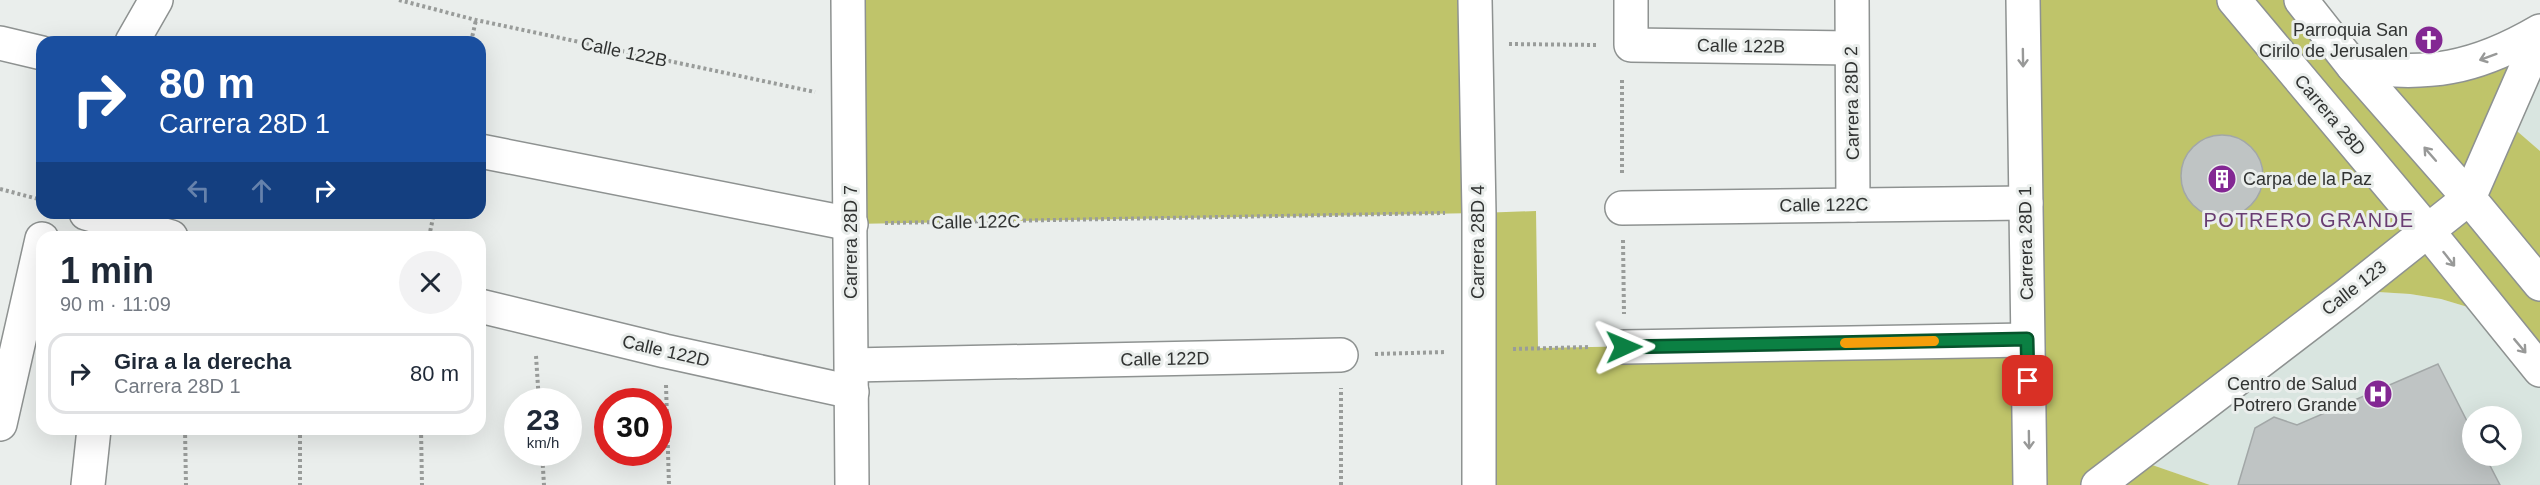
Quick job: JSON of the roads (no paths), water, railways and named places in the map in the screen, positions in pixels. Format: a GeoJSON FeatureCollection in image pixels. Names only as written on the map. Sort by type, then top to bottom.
{"type":"FeatureCollection","features":[{"type":"Feature","properties":{"kind":"street"},"geometry":{"type":"LineString","coordinates":[[135,36],[156,0]]}},
{"type":"Feature","properties":{"kind":"street","name":"Carrera 28D 7"},"geometry":{"type":"LineString","coordinates":[[848,0],[852,485]]}},
{"type":"Feature","properties":{"kind":"street","name":"Carrera 28D 4"},"geometry":{"type":"LineString","coordinates":[[1475,0],[1479,213],[1479,485]]}},
{"type":"Feature","properties":{"kind":"street","name":"Calle 122B"},"geometry":{"type":"LineString","coordinates":[[1631,0],[1615,45],[1851,48]]}},
{"type":"Feature","properties":{"kind":"street","name":"Carrera 28D 2"},"geometry":{"type":"LineString","coordinates":[[1851,0],[1853,205]]}},
{"type":"Feature","properties":{"kind":"street","name":"Carrera 28D 1"},"geometry":{"type":"LineString","coordinates":[[2023,0],[2030,485]]}},
{"type":"Feature","properties":{"kind":"street","name":"Carrera 28D"},"geometry":{"type":"LineString","coordinates":[[2234,0],[2540,370]]}},
{"type":"Feature","properties":{"kind":"street"},"geometry":{"type":"LineString","coordinates":[[2301,0],[2540,285]]}},
{"type":"Feature","properties":{"kind":"street"},"geometry":{"type":"LineString","coordinates":[[2354,66],[2393,72],[2433,71],[2471,63],[2499,53],[2540,31]]}},
{"type":"Feature","properties":{"kind":"street","name":"Calle 123"},"geometry":{"type":"LineString","coordinates":[[2098,485],[2469,198],[2540,36]]}},
{"type":"Feature","properties":{"kind":"street"},"geometry":{"type":"LineString","coordinates":[[0,43],[36,52]]}},
{"type":"Feature","properties":{"kind":"street"},"geometry":{"type":"LineString","coordinates":[[486,152],[851,224]]}},
{"type":"Feature","properties":{"kind":"street","name":"Calle 122C"},"geometry":{"type":"LineString","coordinates":[[1622,208],[2026,203]]}},
{"type":"Feature","properties":{"kind":"street"},"geometry":{"type":"LineString","coordinates":[[107,219],[150,231]]}},
{"type":"Feature","properties":{"kind":"street"},"geometry":{"type":"LineString","coordinates":[[0,424],[36,275]]}},
{"type":"Feature","properties":{"kind":"street","name":"Calle 122D"},"geometry":{"type":"LineString","coordinates":[[486,307],[665,351],[852,378],[1341,355]]}},
{"type":"Feature","properties":{"kind":"street"},"geometry":{"type":"LineString","coordinates":[[1624,347],[2027,339]]}},
{"type":"Feature","properties":{"kind":"street"},"geometry":{"type":"LineString","coordinates":[[88,485],[93,435]]}},
{"type":"Feature","properties":{"kind":"place","name":"Parroquia San Cirilo de Jerusalen"},"geometry":{"type":"Point","coordinates":[2429,40]}},
{"type":"Feature","properties":{"kind":"place","name":"Carpa de la Paz"},"geometry":{"type":"Point","coordinates":[2222,179]}},
{"type":"Feature","properties":{"kind":"place","name":"Centro de Salud Potrero Grande"},"geometry":{"type":"Point","coordinates":[2378,394]}},
{"type":"Feature","properties":{"kind":"district","name":"POTRERO GRANDE"},"geometry":{"type":"Point","coordinates":[2309,220]}}]}
